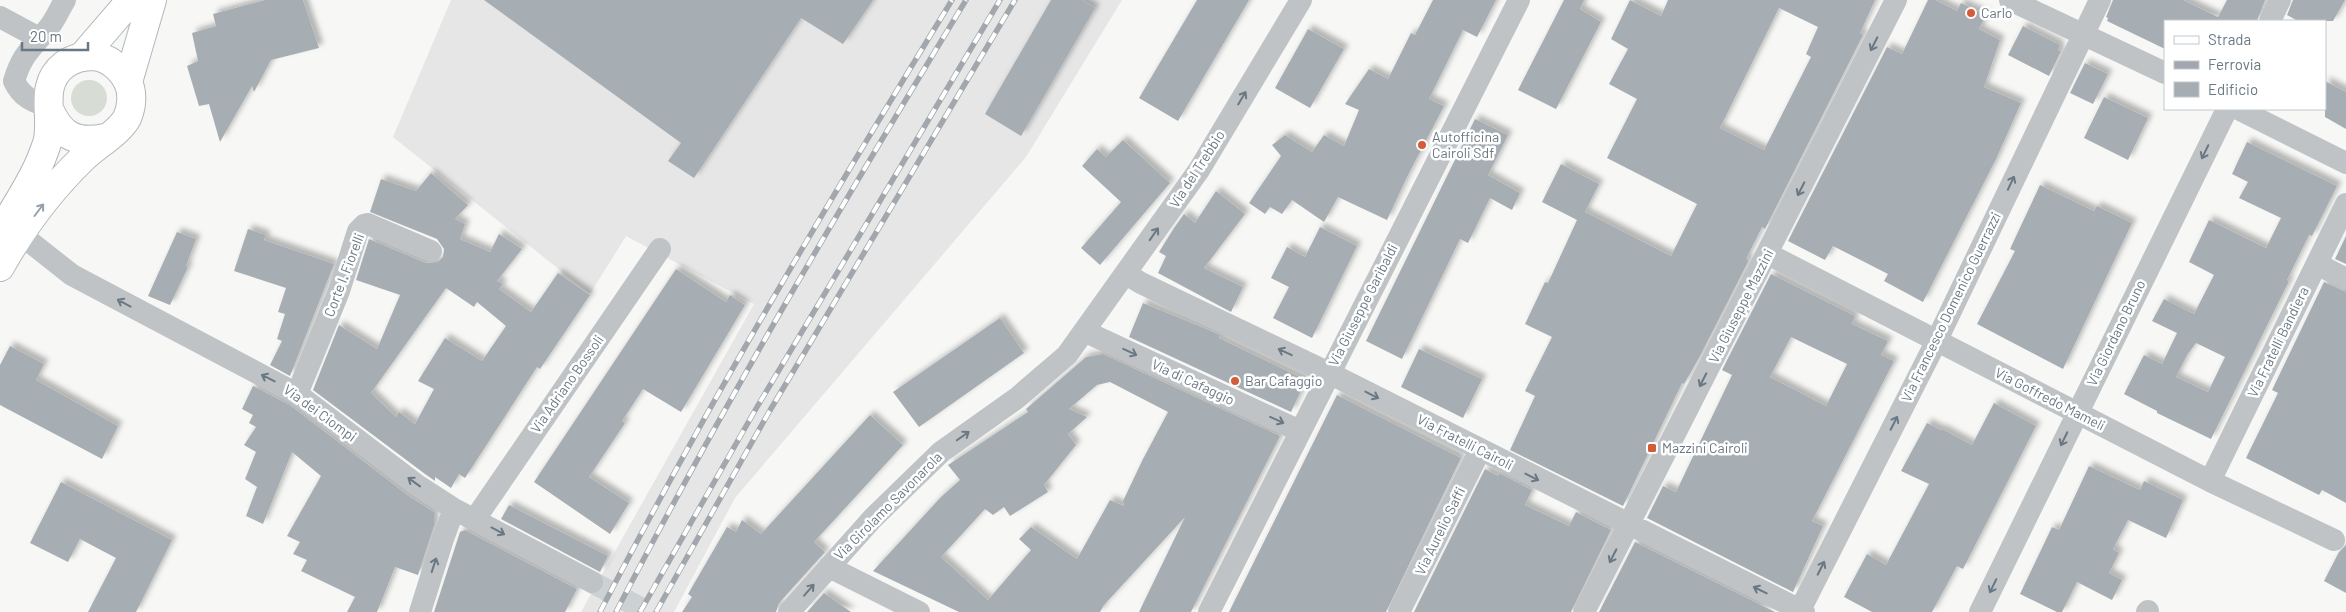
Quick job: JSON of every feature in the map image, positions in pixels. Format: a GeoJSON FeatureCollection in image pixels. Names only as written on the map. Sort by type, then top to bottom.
{"type":"FeatureCollection","features":[{"type":"Feature","properties":{"kind":"street"},"geometry":{"type":"LineString","coordinates":[[65,0],[47,30],[20,61],[14,81],[19,92],[34,102],[48,108],[55,122],[64,133],[77,139],[91,141],[105,138]]}},
{"type":"Feature","properties":{"kind":"street"},"geometry":{"type":"LineString","coordinates":[[82,57],[131,0]]}},
{"type":"Feature","properties":{"kind":"street"},"geometry":{"type":"LineString","coordinates":[[128,82],[152,0]]}},
{"type":"Feature","properties":{"kind":"street","name":"Via del Trebbio"},"geometry":{"type":"LineString","coordinates":[[1086,332],[1199,170],[1301,0]]}},
{"type":"Feature","properties":{"kind":"street","name":"Via Giuseppe Garibaldi"},"geometry":{"type":"LineString","coordinates":[[1209,612],[1518,0]]}},
{"type":"Feature","properties":{"kind":"street","name":"Via Giuseppe Mazzini"},"geometry":{"type":"LineString","coordinates":[[1584,612],[1896,0]]}},
{"type":"Feature","properties":{"kind":"street"},"geometry":{"type":"LineString","coordinates":[[2010,0],[2164,72]]}},
{"type":"Feature","properties":{"kind":"street","name":"Via Francesco Domenico Guerrazzi"},"geometry":{"type":"LineString","coordinates":[[1801,611],[1936,342],[2100,0]]}},
{"type":"Feature","properties":{"kind":"street"},"geometry":{"type":"LineString","coordinates":[[2270,20],[2280,0]]}},
{"type":"Feature","properties":{"kind":"street"},"geometry":{"type":"LineString","coordinates":[[0,17],[39,38]]}},
{"type":"Feature","properties":{"kind":"street"},"geometry":{"type":"LineString","coordinates":[[0,267],[10,233],[48,139],[48,90],[53,77],[68,62],[82,57],[93,56],[112,63],[122,72],[128,82],[131,104],[127,118],[118,130],[105,138],[10,233]]}},
{"type":"Feature","properties":{"kind":"street","name":"Via Giordano Bruno"},"geometry":{"type":"LineString","coordinates":[[1980,612],[2227,110]]}},
{"type":"Feature","properties":{"kind":"street"},"geometry":{"type":"LineString","coordinates":[[2240,110],[2346,163]]}},
{"type":"Feature","properties":{"kind":"street","name":"Via Fratelli Bandiera"},"geometry":{"type":"LineString","coordinates":[[2210,481],[2346,204]]}},
{"type":"Feature","properties":{"kind":"street","name":"Corte l. Fiorelli"},"geometry":{"type":"LineString","coordinates":[[297,394],[339,291],[358,231],[364,224],[431,251]]}},
{"type":"Feature","properties":{"kind":"street","name":"Via dei Ciompi"},"geometry":{"type":"LineString","coordinates":[[10,233],[72,275],[297,394],[417,485],[454,509],[592,582]]}},
{"type":"Feature","properties":{"kind":"street","name":"Via Adriano Bossoli"},"geometry":{"type":"LineString","coordinates":[[475,519],[660,249]]}},
{"type":"Feature","properties":{"kind":"street","name":"Via Goffredo Mameli"},"geometry":{"type":"LineString","coordinates":[[1768,254],[1936,342],[2210,481],[2334,540]]}},
{"type":"Feature","properties":{"kind":"street"},"geometry":{"type":"LineString","coordinates":[[2317,264],[2346,279]]}},
{"type":"Feature","properties":{"kind":"street","name":"Via Fratelli Cairoli"},"geometry":{"type":"LineString","coordinates":[[1126,274],[1141,283],[1329,373],[1801,611]]}},
{"type":"Feature","properties":{"kind":"street","name":"Via di Cafaggio"},"geometry":{"type":"LineString","coordinates":[[1086,332],[1300,431]]}},
{"type":"Feature","properties":{"kind":"street","name":"Via Girolamo Savonarola"},"geometry":{"type":"LineString","coordinates":[[789,612],[873,518],[941,452],[1017,398],[1067,355],[1086,332]]}},
{"type":"Feature","properties":{"kind":"street","name":"Via Aurelio Saffi"},"geometry":{"type":"LineString","coordinates":[[1399,612],[1480,450]]}},
{"type":"Feature","properties":{"kind":"street"},"geometry":{"type":"LineString","coordinates":[[420,612],[454,509]]}},
{"type":"Feature","properties":{"kind":"street"},"geometry":{"type":"LineString","coordinates":[[829,567],[919,612]]}},
{"type":"Feature","properties":{"kind":"shaded area"},"geometry":{"type":"Polygon","coordinates":[[[451,0],[1122,0],[1026,157],[735,498],[674,612],[581,612],[754,304],[626,236],[590,294],[393,137],[451,0]]]}},
{"type":"Feature","properties":{"kind":"shaded area"},"geometry":{"type":"Polygon","coordinates":[[[89,80],[96,81],[102,85],[106,91],[106,105],[102,111],[96,115],[89,116],[82,115],[76,111],[72,105],[71,98],[72,91],[76,85],[82,81],[89,80]]]}},
{"type":"Feature","properties":{"kind":"building"},"geometry":{"type":"Polygon","coordinates":[[[265,0],[303,0],[319,48],[271,60],[254,92],[252,86],[220,142],[209,104],[199,106],[187,66],[198,61],[192,33],[216,26],[213,14],[265,0]]]}},
{"type":"Feature","properties":{"kind":"building"},"geometry":{"type":"Polygon","coordinates":[[[484,0],[873,0],[843,44],[801,18],[694,178],[668,161],[681,143],[484,0]]]}},
{"type":"Feature","properties":{"kind":"building"},"geometry":{"type":"Polygon","coordinates":[[[1051,0],[1082,0],[1095,8],[1021,136],[985,114],[1051,0]]]}},
{"type":"Feature","properties":{"kind":"building"},"geometry":{"type":"Polygon","coordinates":[[[1197,0],[1249,0],[1178,121],[1139,98],[1197,0]]]}},
{"type":"Feature","properties":{"kind":"building"},"geometry":{"type":"Polygon","coordinates":[[[1433,0],[1496,0],[1477,37],[1463,30],[1429,99],[1444,106],[1387,220],[1338,197],[1324,222],[1292,200],[1282,214],[1270,207],[1265,214],[1249,203],[1281,156],[1272,145],[1285,135],[1312,152],[1324,135],[1344,146],[1359,110],[1345,104],[1369,69],[1388,79],[1411,33],[1415,35],[1433,0]]]}},
{"type":"Feature","properties":{"kind":"building"},"geometry":{"type":"Polygon","coordinates":[[[1564,0],[1584,0],[1580,9],[1601,22],[1556,109],[1518,90],[1564,0]]]}},
{"type":"Feature","properties":{"kind":"building"},"geometry":{"type":"Polygon","coordinates":[[[1630,0],[1661,16],[1668,0],[1875,0],[1860,33],[1863,35],[1765,229],[1762,227],[1747,257],[1748,262],[1700,356],[1684,384],[1682,383],[1623,506],[1510,450],[1535,396],[1525,391],[1552,337],[1525,324],[1545,282],[1548,283],[1577,220],[1542,202],[1561,164],[1599,184],[1585,212],[1671,256],[1697,204],[1607,158],[1637,99],[1609,84],[1628,49],[1611,39],[1630,0]],[[1779,8],[1720,128],[1764,150],[1811,57],[1806,54],[1818,27],[1779,8]]]}},
{"type":"Feature","properties":{"kind":"building"},"geometry":{"type":"Polygon","coordinates":[[[1928,0],[1935,0],[1957,11],[1961,3],[1986,15],[1979,29],[2000,40],[1984,87],[2021,103],[1996,159],[1923,302],[1884,281],[1888,274],[1833,246],[1825,260],[1788,241],[1887,47],[1902,54],[1928,0]]]}},
{"type":"Feature","properties":{"kind":"building"},"geometry":{"type":"Polygon","coordinates":[[[2113,0],[2183,0],[2218,17],[2227,0],[2265,0],[2257,20],[2164,20],[2164,49],[2107,21],[2108,18],[2106,17],[2113,0]]]}},
{"type":"Feature","properties":{"kind":"building"},"geometry":{"type":"Polygon","coordinates":[[[2293,0],[2345,0],[2333,21],[2296,20],[2287,15],[2293,0]]]}},
{"type":"Feature","properties":{"kind":"building"},"geometry":{"type":"Polygon","coordinates":[[[2023,26],[2060,45],[2058,50],[2061,51],[2049,76],[2008,55],[2023,26]]]}},
{"type":"Feature","properties":{"kind":"building"},"geometry":{"type":"Polygon","coordinates":[[[1308,29],[1344,49],[1310,108],[1275,88],[1308,29]]]}},
{"type":"Feature","properties":{"kind":"building"},"geometry":{"type":"Polygon","coordinates":[[[2085,63],[2108,74],[2093,104],[2070,93],[2085,63]]]}},
{"type":"Feature","properties":{"kind":"building"},"geometry":{"type":"Polygon","coordinates":[[[2326,82],[2346,92],[2346,129],[2325,117],[2326,82]]]}},
{"type":"Feature","properties":{"kind":"building"},"geometry":{"type":"Polygon","coordinates":[[[2104,97],[2148,118],[2128,160],[2084,138],[2104,97]]]}},
{"type":"Feature","properties":{"kind":"building"},"geometry":{"type":"Polygon","coordinates":[[[1475,119],[1508,135],[1488,175],[1520,193],[1512,210],[1490,198],[1468,243],[1460,239],[1402,359],[1366,341],[1475,119]]]}},
{"type":"Feature","properties":{"kind":"building"},"geometry":{"type":"Polygon","coordinates":[[[1123,140],[1170,183],[1100,265],[1081,248],[1121,202],[1082,166],[1097,149],[1106,157],[1123,140]]]}},
{"type":"Feature","properties":{"kind":"building"},"geometry":{"type":"Polygon","coordinates":[[[2247,142],[2337,186],[2312,236],[2309,235],[2287,280],[2289,281],[2211,439],[2157,413],[2157,411],[2124,394],[2144,355],[2162,364],[2177,333],[2152,321],[2164,299],[2194,314],[2214,275],[2189,262],[2209,220],[2266,248],[2281,218],[2239,198],[2248,182],[2232,174],[2247,142]],[[2196,343],[2187,355],[2176,377],[2208,392],[2225,357],[2196,343]]]}},
{"type":"Feature","properties":{"kind":"building"},"geometry":{"type":"Polygon","coordinates":[[[431,173],[468,205],[455,219],[465,224],[460,239],[490,252],[499,234],[522,249],[497,281],[503,284],[499,289],[531,312],[558,273],[590,295],[540,369],[537,367],[465,478],[459,474],[451,488],[435,477],[435,481],[425,474],[313,390],[339,325],[377,349],[400,295],[356,280],[369,239],[426,263],[438,262],[443,257],[444,249],[437,239],[370,212],[381,179],[416,191],[431,173]],[[446,288],[371,393],[396,417],[399,412],[415,424],[434,389],[418,381],[445,338],[482,361],[506,326],[477,302],[474,307],[446,288]]]}},
{"type":"Feature","properties":{"kind":"building"},"geometry":{"type":"Polygon","coordinates":[[[2040,185],[2094,211],[2097,206],[2132,223],[2063,369],[1977,324],[2015,251],[2010,249],[2040,185]]]}},
{"type":"Feature","properties":{"kind":"building"},"geometry":{"type":"Polygon","coordinates":[[[1216,191],[1245,214],[1204,268],[1243,287],[1231,312],[1158,273],[1166,256],[1159,252],[1174,228],[1184,214],[1195,223],[1216,191]]]}},
{"type":"Feature","properties":{"kind":"building"},"geometry":{"type":"Polygon","coordinates":[[[1320,227],[1357,246],[1312,338],[1273,318],[1289,287],[1271,278],[1287,247],[1305,257],[1320,227]]]}},
{"type":"Feature","properties":{"kind":"building"},"geometry":{"type":"Polygon","coordinates":[[[248,229],[266,235],[264,240],[334,264],[290,376],[270,365],[282,341],[277,339],[285,314],[278,312],[286,288],[234,271],[248,229]]]}},
{"type":"Feature","properties":{"kind":"building"},"geometry":{"type":"Polygon","coordinates":[[[177,232],[196,239],[186,266],[188,267],[170,305],[148,296],[177,232]]]}},
{"type":"Feature","properties":{"kind":"building"},"geometry":{"type":"Polygon","coordinates":[[[2346,236],[2346,264],[2335,259],[2346,236]]]}},
{"type":"Feature","properties":{"kind":"building"},"geometry":{"type":"Polygon","coordinates":[[[676,269],[726,302],[730,295],[745,305],[681,412],[643,389],[622,421],[625,423],[589,477],[629,503],[610,534],[534,482],[676,269]]]}},
{"type":"Feature","properties":{"kind":"building"},"geometry":{"type":"Polygon","coordinates":[[[1771,274],[1855,316],[1852,324],[1888,341],[1881,355],[1894,361],[1812,521],[1823,526],[1793,592],[1647,518],[1663,486],[1676,492],[1732,375],[1722,370],[1771,274]],[[1791,337],[1770,377],[1826,406],[1847,364],[1791,337]]]}},
{"type":"Feature","properties":{"kind":"building"},"geometry":{"type":"Polygon","coordinates":[[[2324,282],[2346,292],[2346,503],[2322,490],[2319,495],[2246,458],[2278,393],[2272,390],[2324,282]]]}},
{"type":"Feature","properties":{"kind":"building"},"geometry":{"type":"Polygon","coordinates":[[[1143,303],[1220,335],[1219,338],[1306,380],[1291,412],[1129,337],[1143,303]]]}},
{"type":"Feature","properties":{"kind":"building"},"geometry":{"type":"Polygon","coordinates":[[[1000,318],[1024,353],[919,427],[893,392],[1000,318]]]}},
{"type":"Feature","properties":{"kind":"building"},"geometry":{"type":"Polygon","coordinates":[[[10,346],[44,364],[36,380],[118,426],[102,459],[0,405],[0,365],[10,346]]]}},
{"type":"Feature","properties":{"kind":"building"},"geometry":{"type":"Polygon","coordinates":[[[1419,349],[1482,379],[1463,418],[1401,387],[1419,349]]]}},
{"type":"Feature","properties":{"kind":"building"},"geometry":{"type":"Polygon","coordinates":[[[1103,354],[1280,436],[1191,612],[1139,612],[1185,517],[1104,605],[1100,612],[959,612],[873,571],[941,497],[960,480],[948,465],[1028,412],[1026,409],[1086,357],[1103,354]],[[1110,382],[1097,385],[1069,409],[1087,417],[1068,434],[1076,445],[1044,485],[1048,492],[1010,516],[1004,507],[993,515],[985,509],[941,557],[988,600],[1031,550],[1019,539],[1031,527],[1077,559],[1110,500],[1124,506],[1123,501],[1168,412],[1110,382]]]}},
{"type":"Feature","properties":{"kind":"building"},"geometry":{"type":"Polygon","coordinates":[[[253,386],[290,405],[409,496],[434,512],[434,526],[418,575],[395,567],[377,612],[347,612],[355,597],[301,571],[307,560],[293,554],[300,542],[287,536],[321,476],[292,452],[263,524],[246,516],[257,487],[245,479],[256,452],[244,445],[256,427],[249,423],[253,415],[242,409],[253,386]]]}},
{"type":"Feature","properties":{"kind":"building"},"geometry":{"type":"Polygon","coordinates":[[[1337,395],[1461,458],[1386,612],[1229,612],[1337,395]]]}},
{"type":"Feature","properties":{"kind":"building"},"geometry":{"type":"Polygon","coordinates":[[[1994,403],[2036,426],[1963,569],[1957,566],[1932,612],[1872,612],[1844,597],[1867,554],[1886,565],[1929,484],[1901,471],[1927,423],[1972,445],[1994,403]]]}},
{"type":"Feature","properties":{"kind":"building"},"geometry":{"type":"Polygon","coordinates":[[[870,415],[903,445],[814,542],[825,552],[779,603],[776,612],[682,612],[692,597],[688,594],[727,527],[736,532],[742,520],[761,534],[870,415]]]}},
{"type":"Feature","properties":{"kind":"building"},"geometry":{"type":"Polygon","coordinates":[[[2089,466],[2140,490],[2144,481],[2183,500],[2166,538],[2128,520],[2113,549],[2119,553],[2109,573],[2122,580],[2112,600],[2077,582],[2062,612],[2057,612],[2020,594],[2052,527],[2059,530],[2089,466]]]}},
{"type":"Feature","properties":{"kind":"building"},"geometry":{"type":"Polygon","coordinates":[[[1485,469],[1498,476],[1499,473],[1532,490],[1525,505],[1569,526],[1576,512],[1611,530],[1571,612],[1414,612],[1485,469]]]}},
{"type":"Feature","properties":{"kind":"building"},"geometry":{"type":"Polygon","coordinates":[[[61,482],[172,540],[136,612],[88,612],[116,558],[80,539],[68,562],[30,543],[61,482]]]}},
{"type":"Feature","properties":{"kind":"building"},"geometry":{"type":"Polygon","coordinates":[[[509,505],[608,556],[600,572],[501,519],[509,505]]]}},
{"type":"Feature","properties":{"kind":"building"},"geometry":{"type":"Polygon","coordinates":[[[465,530],[577,589],[565,612],[434,612],[460,532],[465,530]]]}},
{"type":"Feature","properties":{"kind":"building"},"geometry":{"type":"Polygon","coordinates":[[[1635,542],[1775,612],[1599,612],[1635,542]]]}},
{"type":"Feature","properties":{"kind":"building"},"geometry":{"type":"Polygon","coordinates":[[[2346,545],[2346,593],[2324,581],[2339,552],[2346,545]]]}},
{"type":"Feature","properties":{"kind":"building"},"geometry":{"type":"Polygon","coordinates":[[[824,593],[851,612],[807,612],[824,593]]]}},
{"type":"Feature","properties":{"kind":"tunnel"},"geometry":{"type":"LineString","coordinates":[[592,582],[648,612]]}},
{"type":"Feature","properties":{"kind":"railway"},"geometry":{"type":"LineString","coordinates":[[600,612],[683,456],[770,303],[952,0]]}},
{"type":"Feature","properties":{"kind":"railway"},"geometry":{"type":"LineString","coordinates":[[616,612],[699,456],[786,303],[966,0]]}},
{"type":"Feature","properties":{"kind":"railway"},"geometry":{"type":"LineString","coordinates":[[640,612],[757,407],[1000,0]]}},
{"type":"Feature","properties":{"kind":"railway"},"geometry":{"type":"LineString","coordinates":[[656,612],[769,412],[1015,0]]}},
{"type":"Feature","properties":{"kind":"place","name":"Carlo"},"geometry":{"type":"Point","coordinates":[1971,13]}},
{"type":"Feature","properties":{"kind":"place","name":"Autofficina Cairoli Sdf"},"geometry":{"type":"Point","coordinates":[1422,145]}},
{"type":"Feature","properties":{"kind":"place","name":"Bar Cafaggio"},"geometry":{"type":"Point","coordinates":[1235,381]}},
{"type":"Feature","properties":{"kind":"place","name":"Mazzini Cairoli"},"geometry":{"type":"Point","coordinates":[1652,448]}}]}
